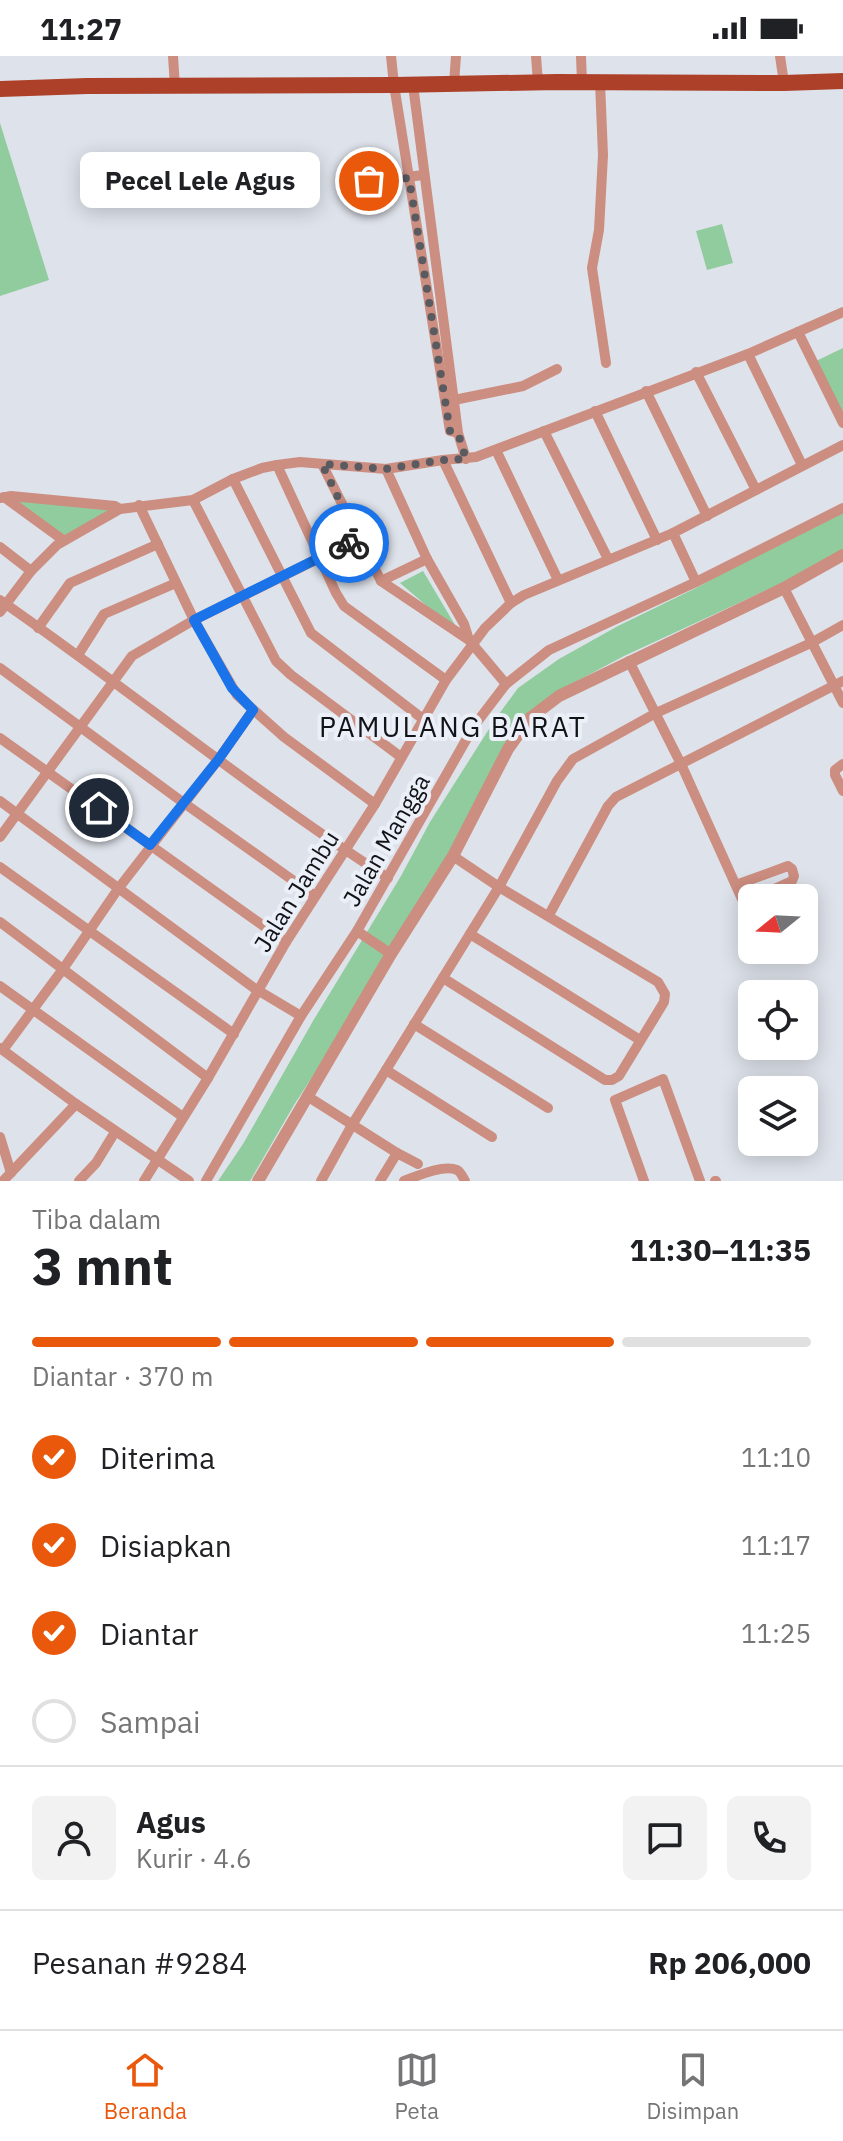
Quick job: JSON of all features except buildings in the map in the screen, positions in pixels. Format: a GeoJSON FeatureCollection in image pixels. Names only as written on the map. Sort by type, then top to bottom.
{"type":"FeatureCollection","features":[{"type":"Feature","properties":{"kind":"main road"},"geometry":{"type":"LineString","coordinates":[[0,89],[843,81]]}},
{"type":"Feature","properties":{"kind":"street"},"geometry":{"type":"LineString","coordinates":[[173,56],[175,87]]}},
{"type":"Feature","properties":{"kind":"street"},"geometry":{"type":"LineString","coordinates":[[391,56],[409,178],[432,280]]}},
{"type":"Feature","properties":{"kind":"street"},"geometry":{"type":"LineString","coordinates":[[454,84],[456,56]]}},
{"type":"Feature","properties":{"kind":"street"},"geometry":{"type":"LineString","coordinates":[[536,56],[538,83]]}},
{"type":"Feature","properties":{"kind":"street"},"geometry":{"type":"LineString","coordinates":[[581,56],[582,82]]}},
{"type":"Feature","properties":{"kind":"street"},"geometry":{"type":"LineString","coordinates":[[780,56],[784,83]]}},
{"type":"Feature","properties":{"kind":"street"},"geometry":{"type":"LineString","coordinates":[[600,82],[603,155],[599,230],[592,268],[606,363]]}},
{"type":"Feature","properties":{"kind":"street"},"geometry":{"type":"LineString","coordinates":[[413,85],[450,431],[458,433]]}},
{"type":"Feature","properties":{"kind":"street"},"geometry":{"type":"LineString","coordinates":[[369,181],[424,175]]}},
{"type":"Feature","properties":{"kind":"street"},"geometry":{"type":"LineString","coordinates":[[388,878],[218,760],[78,655],[2,606],[31,571],[63,540],[120,509],[193,500],[233,479],[277,465],[300,462],[386,469],[466,459],[748,354],[843,312]]}},
{"type":"Feature","properties":{"kind":"street"},"geometry":{"type":"LineString","coordinates":[[438,322],[458,433],[466,459]]}},
{"type":"Feature","properties":{"kind":"street"},"geometry":{"type":"LineString","coordinates":[[798,332],[843,423]]}},
{"type":"Feature","properties":{"kind":"street"},"geometry":{"type":"LineString","coordinates":[[748,354],[802,465]]}},
{"type":"Feature","properties":{"kind":"street"},"geometry":{"type":"LineString","coordinates":[[454,400],[523,386],[557,369]]}},
{"type":"Feature","properties":{"kind":"street"},"geometry":{"type":"LineString","coordinates":[[696,372],[756,490]]}},
{"type":"Feature","properties":{"kind":"street"},"geometry":{"type":"LineString","coordinates":[[646,391],[707,516]]}},
{"type":"Feature","properties":{"kind":"street"},"geometry":{"type":"LineString","coordinates":[[595,411],[657,540]]}},
{"type":"Feature","properties":{"kind":"street"},"geometry":{"type":"LineString","coordinates":[[544,431],[608,559]]}},
{"type":"Feature","properties":{"kind":"street","name":"Jalan Jambu"},"geometry":{"type":"LineString","coordinates":[[144,1181],[208,1078],[286,942],[375,804],[470,642],[511,603],[524,595],[673,533],[843,445]]}},
{"type":"Feature","properties":{"kind":"street"},"geometry":{"type":"LineString","coordinates":[[496,450],[558,580]]}},
{"type":"Feature","properties":{"kind":"street"},"geometry":{"type":"LineString","coordinates":[[443,460],[511,603]]}},
{"type":"Feature","properties":{"kind":"street"},"geometry":{"type":"LineString","coordinates":[[322,464],[381,581],[470,642],[506,684]]}},
{"type":"Feature","properties":{"kind":"street"},"geometry":{"type":"LineString","coordinates":[[277,465],[344,606],[446,680]]}},
{"type":"Feature","properties":{"kind":"street"},"geometry":{"type":"LineString","coordinates":[[386,469],[427,559],[464,624],[470,642]]}},
{"type":"Feature","properties":{"kind":"street"},"geometry":{"type":"LineString","coordinates":[[233,479],[307,627],[316,639],[423,719]]}},
{"type":"Feature","properties":{"kind":"street"},"geometry":{"type":"LineString","coordinates":[[2,498],[11,496],[120,509]]}},
{"type":"Feature","properties":{"kind":"street"},"geometry":{"type":"LineString","coordinates":[[2,498],[63,540]]}},
{"type":"Feature","properties":{"kind":"street"},"geometry":{"type":"LineString","coordinates":[[193,500],[268,647],[282,668],[401,757]]}},
{"type":"Feature","properties":{"kind":"street"},"geometry":{"type":"LineString","coordinates":[[139,505],[194,620],[232,688],[284,737],[375,804]]}},
{"type":"Feature","properties":{"kind":"street","name":"Jalan Mangga"},"geometry":{"type":"LineString","coordinates":[[206,1181],[301,1016],[357,931],[474,726],[506,684],[549,650],[696,582],[843,508]]}},
{"type":"Feature","properties":{"kind":"street"},"geometry":{"type":"LineString","coordinates":[[673,533],[696,582]]}},
{"type":"Feature","properties":{"kind":"street"},"geometry":{"type":"LineString","coordinates":[[0,837],[125,663],[136,653],[194,620],[358,539]]}},
{"type":"Feature","properties":{"kind":"street"},"geometry":{"type":"LineString","coordinates":[[38,628],[70,583],[158,544]]}},
{"type":"Feature","properties":{"kind":"street"},"geometry":{"type":"LineString","coordinates":[[0,547],[31,571]]}},
{"type":"Feature","properties":{"kind":"street"},"geometry":{"type":"LineString","coordinates":[[258,1181],[391,954],[453,856],[508,749],[530,718],[559,696],[784,588],[843,555]]}},
{"type":"Feature","properties":{"kind":"street"},"geometry":{"type":"LineString","coordinates":[[381,581],[427,559]]}},
{"type":"Feature","properties":{"kind":"street"},"geometry":{"type":"LineString","coordinates":[[78,655],[104,614],[176,583]]}},
{"type":"Feature","properties":{"kind":"street"},"geometry":{"type":"LineString","coordinates":[[784,588],[811,643],[839,683],[843,703]]}},
{"type":"Feature","properties":{"kind":"street"},"geometry":{"type":"LineString","coordinates":[[321,1181],[352,1125],[499,887],[557,781],[573,759],[656,713],[811,643],[843,625]]}},
{"type":"Feature","properties":{"kind":"street"},"geometry":{"type":"LineString","coordinates":[[629,661],[681,764],[736,885]]}},
{"type":"Feature","properties":{"kind":"street"},"geometry":{"type":"LineString","coordinates":[[0,668],[315,896]]}},
{"type":"Feature","properties":{"kind":"street"},"geometry":{"type":"LineString","coordinates":[[549,915],[608,806],[616,797],[839,683]]}},
{"type":"Feature","properties":{"kind":"street"},"geometry":{"type":"LineString","coordinates":[[189,1181],[115,1132],[1,1049],[253,710]]}},
{"type":"Feature","properties":{"kind":"street"},"geometry":{"type":"LineString","coordinates":[[0,738],[286,942]]}},
{"type":"Feature","properties":{"kind":"street"},"geometry":{"type":"LineString","coordinates":[[839,767],[835,775],[843,791]]}},
{"type":"Feature","properties":{"kind":"street"},"geometry":{"type":"LineString","coordinates":[[0,801],[257,990],[301,1016]]}},
{"type":"Feature","properties":{"kind":"street"},"geometry":{"type":"LineString","coordinates":[[443,978],[605,1080],[619,1076],[664,1002],[665,994],[658,982],[453,856]]}},
{"type":"Feature","properties":{"kind":"street"},"geometry":{"type":"LineString","coordinates":[[739,884],[788,866],[794,876],[785,884]]}},
{"type":"Feature","properties":{"kind":"street"},"geometry":{"type":"LineString","coordinates":[[0,867],[234,1034]]}},
{"type":"Feature","properties":{"kind":"street"},"geometry":{"type":"LineString","coordinates":[[0,922],[208,1078]]}},
{"type":"Feature","properties":{"kind":"street"},"geometry":{"type":"LineString","coordinates":[[357,931],[391,954]]}},
{"type":"Feature","properties":{"kind":"street"},"geometry":{"type":"LineString","coordinates":[[470,934],[640,1040]]}},
{"type":"Feature","properties":{"kind":"street"},"geometry":{"type":"LineString","coordinates":[[0,986],[183,1117]]}},
{"type":"Feature","properties":{"kind":"street"},"geometry":{"type":"LineString","coordinates":[[414,1024],[548,1108]]}},
{"type":"Feature","properties":{"kind":"street"},"geometry":{"type":"LineString","coordinates":[[386,1070],[492,1137]]}},
{"type":"Feature","properties":{"kind":"street"},"geometry":{"type":"LineString","coordinates":[[644,1181],[615,1100],[663,1079],[700,1181]]}},
{"type":"Feature","properties":{"kind":"street"},"geometry":{"type":"LineString","coordinates":[[307,1096],[418,1164]]}},
{"type":"Feature","properties":{"kind":"street"},"geometry":{"type":"LineString","coordinates":[[7,1177],[76,1104]]}},
{"type":"Feature","properties":{"kind":"street"},"geometry":{"type":"LineString","coordinates":[[79,1181],[96,1163],[115,1132]]}},
{"type":"Feature","properties":{"kind":"street"},"geometry":{"type":"LineString","coordinates":[[0,1137],[7,1177]]}},
{"type":"Feature","properties":{"kind":"street"},"geometry":{"type":"LineString","coordinates":[[380,1181],[397,1153]]}},
{"type":"Feature","properties":{"kind":"street"},"geometry":{"type":"LineString","coordinates":[[388,1168],[403,1181],[429,1170],[460,1172],[465,1181]]}},
{"type":"Feature","properties":{"kind":"green space"},"geometry":{"type":"Polygon","coordinates":[[[0,123],[49,280],[0,296],[0,123]]]}},
{"type":"Feature","properties":{"kind":"green space"},"geometry":{"type":"Polygon","coordinates":[[[722,224],[733,263],[707,270],[696,231],[722,224]]]}},
{"type":"Feature","properties":{"kind":"green space"},"geometry":{"type":"Polygon","coordinates":[[[843,348],[843,421],[814,362],[843,348]]]}},
{"type":"Feature","properties":{"kind":"green space"},"geometry":{"type":"Polygon","coordinates":[[[8,496],[120,509],[63,540],[8,496]]]}},
{"type":"Feature","properties":{"kind":"green space"},"geometry":{"type":"Polygon","coordinates":[[[843,507],[843,552],[624,656],[566,687],[531,716],[390,957],[294,1105],[250,1181],[218,1181],[243,1144],[430,822],[518,688],[559,659],[618,626],[698,587],[843,507]]]}},
{"type":"Feature","properties":{"kind":"green space"},"geometry":{"type":"Polygon","coordinates":[[[423,571],[461,635],[400,583],[423,571]]]}},
{"type":"Feature","properties":{"kind":"way so far"},"geometry":{"type":"LineString","coordinates":[[349,543],[358,539],[322,464],[386,469],[466,459],[458,433],[450,431],[409,178],[369,181]]}},
{"type":"Feature","properties":{"kind":"place","name":"Pecel Lele Agus"},"geometry":{"type":"Point","coordinates":[369,181]}},
{"type":"Feature","properties":{"kind":"district","name":"PAMULANG BARAT"},"geometry":{"type":"Point","coordinates":[453,726]}},
{"type":"Feature","properties":{"kind":"route"},"geometry":{"type":"LineString","coordinates":[[99,808],[150,845],[218,760],[253,710],[232,688],[194,620],[349,543]]}}]}
